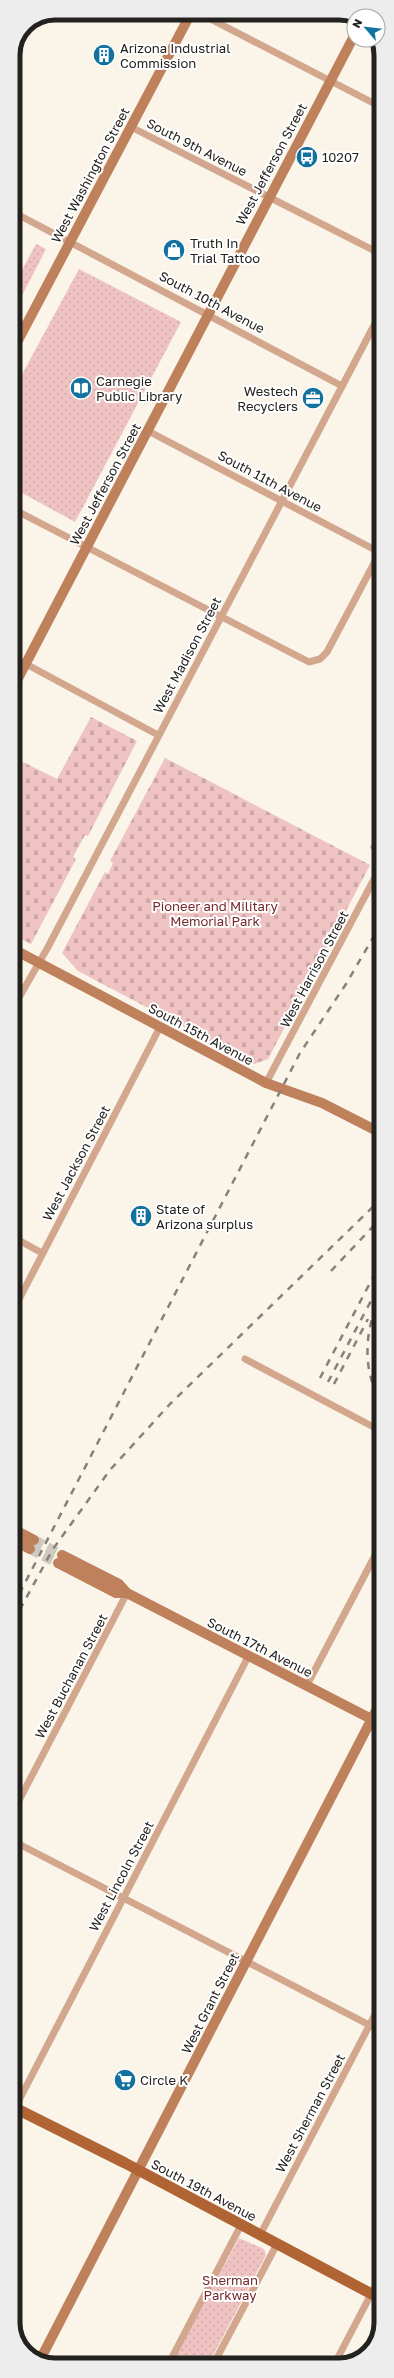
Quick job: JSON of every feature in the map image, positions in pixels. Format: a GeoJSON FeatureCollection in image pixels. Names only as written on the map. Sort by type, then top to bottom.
{"type":"FeatureCollection","features":[{"type":"Feature","properties":{"kind":"main road","name":"West Washington Street"},"geometry":{"type":"LineString","coordinates":[[20,337],[187,20]]}},
{"type":"Feature","properties":{"kind":"main road","name":"West Jefferson Street"},"geometry":{"type":"LineString","coordinates":[[20,675],[348,48]]}},
{"type":"Feature","properties":{"kind":"main road","name":"South 15th Avenue"},"geometry":{"type":"LineString","coordinates":[[20,952],[266,1083],[322,1103],[374,1129]]}},
{"type":"Feature","properties":{"kind":"main road"},"geometry":{"type":"LineString","coordinates":[[20,1535],[32,1544],[20,1541]]}},
{"type":"Feature","properties":{"kind":"main road","name":"South 17th Avenue"},"geometry":{"type":"LineString","coordinates":[[60,1559],[116,1593],[127,1594],[372,1719]]}},
{"type":"Feature","properties":{"kind":"main road","name":"West Grant Street"},"geometry":{"type":"LineString","coordinates":[[43,2355],[374,1715]]}},
{"type":"Feature","properties":{"kind":"main road","name":"South 19th Avenue"},"geometry":{"type":"LineString","coordinates":[[20,2111],[374,2295]]}},
{"type":"Feature","properties":{"kind":"street"},"geometry":{"type":"LineString","coordinates":[[212,20],[374,103]]}},
{"type":"Feature","properties":{"kind":"street","name":"South 9th Avenue"},"geometry":{"type":"LineString","coordinates":[[131,127],[374,250]]}},
{"type":"Feature","properties":{"kind":"street","name":"South 10th Avenue"},"geometry":{"type":"LineString","coordinates":[[20,216],[342,386]]}},
{"type":"Feature","properties":{"kind":"street","name":"West Madison Street"},"geometry":{"type":"LineString","coordinates":[[20,996],[283,501],[374,325]]}},
{"type":"Feature","properties":{"kind":"street","name":"South 11th Avenue"},"geometry":{"type":"LineString","coordinates":[[148,431],[374,549]]}},
{"type":"Feature","properties":{"kind":"street"},"geometry":{"type":"LineString","coordinates":[[20,514],[304,660],[316,660],[327,652],[374,563]]}},
{"type":"Feature","properties":{"kind":"street"},"geometry":{"type":"LineString","coordinates":[[26,664],[158,735]]}},
{"type":"Feature","properties":{"kind":"street","name":"West Harrison Street"},"geometry":{"type":"LineString","coordinates":[[266,1083],[374,880]]}},
{"type":"Feature","properties":{"kind":"street","name":"West Jackson Street"},"geometry":{"type":"LineString","coordinates":[[20,1297],[160,1027]]}},
{"type":"Feature","properties":{"kind":"street"},"geometry":{"type":"LineString","coordinates":[[20,1241],[42,1253]]}},
{"type":"Feature","properties":{"kind":"street"},"geometry":{"type":"LineString","coordinates":[[245,1359],[374,1427]]}},
{"type":"Feature","properties":{"kind":"street"},"geometry":{"type":"LineString","coordinates":[[307,1685],[374,1557]]}},
{"type":"Feature","properties":{"kind":"street","name":"West Buchanan Street"},"geometry":{"type":"LineString","coordinates":[[20,1799],[127,1594]]}},
{"type":"Feature","properties":{"kind":"street","name":"West Lincoln Street"},"geometry":{"type":"LineString","coordinates":[[20,2096],[249,1655]]}},
{"type":"Feature","properties":{"kind":"street"},"geometry":{"type":"LineString","coordinates":[[20,1845],[246,1960],[374,2028]]}},
{"type":"Feature","properties":{"kind":"street","name":"West Sherman Street"},"geometry":{"type":"LineString","coordinates":[[260,2235],[374,2016]]}},
{"type":"Feature","properties":{"kind":"street"},"geometry":{"type":"LineString","coordinates":[[172,2358],[241,2225]]}},
{"type":"Feature","properties":{"kind":"street"},"geometry":{"type":"LineString","coordinates":[[216,2358],[276,2244]]}},
{"type":"Feature","properties":{"kind":"street"},"geometry":{"type":"LineString","coordinates":[[338,2358],[374,2299]]}},
{"type":"Feature","properties":{"kind":"green space"},"geometry":{"type":"Polygon","coordinates":[[[36,244],[46,249],[20,299],[20,274],[36,244]]]}},
{"type":"Feature","properties":{"kind":"green space"},"geometry":{"type":"Polygon","coordinates":[[[79,269],[181,322],[75,522],[20,492],[20,378],[79,269]]]}},
{"type":"Feature","properties":{"kind":"green space"},"geometry":{"type":"Polygon","coordinates":[[[91,717],[137,741],[88,836],[85,835],[73,857],[76,859],[31,944],[20,938],[20,760],[57,779],[91,717]]]}},
{"type":"Feature","properties":{"kind":"green space","name":"Pioneer and Military Memorial Park"},"geometry":{"type":"Polygon","coordinates":[[[165,758],[370,865],[268,1059],[254,1064],[78,971],[62,953],[105,872],[108,874],[113,863],[110,861],[165,758]]]}},
{"type":"Feature","properties":{"kind":"green space","name":"Sherman Parkway"},"geometry":{"type":"Polygon","coordinates":[[[239,2238],[264,2249],[266,2255],[212,2358],[175,2358],[239,2238]]]}},
{"type":"Feature","properties":{"kind":"tunnel"},"geometry":{"type":"LineString","coordinates":[[34,1540],[62,1555]]}},
{"type":"Feature","properties":{"kind":"tunnel"},"geometry":{"type":"LineString","coordinates":[[30,1549],[58,1563]]}},
{"type":"Feature","properties":{"kind":"railway"},"geometry":{"type":"LineString","coordinates":[[20,1593],[300,1053],[346,984],[374,936]]}},
{"type":"Feature","properties":{"kind":"railway"},"geometry":{"type":"LineString","coordinates":[[20,1609],[53,1549],[110,1470],[170,1404],[374,1206]]}},
{"type":"Feature","properties":{"kind":"railway"},"geometry":{"type":"LineString","coordinates":[[331,1271],[374,1225]]}},
{"type":"Feature","properties":{"kind":"railway"},"geometry":{"type":"LineString","coordinates":[[320,1378],[374,1275]]}},
{"type":"Feature","properties":{"kind":"railway"},"geometry":{"type":"LineString","coordinates":[[328,1382],[374,1295]]}},
{"type":"Feature","properties":{"kind":"railway"},"geometry":{"type":"LineString","coordinates":[[374,1313],[371,1321],[368,1348],[370,1376],[374,1386]]}},
{"type":"Feature","properties":{"kind":"railway"},"geometry":{"type":"LineString","coordinates":[[334,1384],[368,1319]]}},
{"type":"Feature","properties":{"kind":"place","name":"Arizona Industrial Commission"},"geometry":{"type":"Point","coordinates":[104,55]}},
{"type":"Feature","properties":{"kind":"place","name":"10207"},"geometry":{"type":"Point","coordinates":[307,157]}},
{"type":"Feature","properties":{"kind":"place","name":"Truth In Trial Tattoo"},"geometry":{"type":"Point","coordinates":[174,250]}},
{"type":"Feature","properties":{"kind":"place","name":"Carnegie Public Library"},"geometry":{"type":"Point","coordinates":[81,388]}},
{"type":"Feature","properties":{"kind":"place","name":"Westech Recyclers"},"geometry":{"type":"Point","coordinates":[313,398]}},
{"type":"Feature","properties":{"kind":"place","name":"State of Arizona surplus"},"geometry":{"type":"Point","coordinates":[141,1216]}},
{"type":"Feature","properties":{"kind":"place","name":"Circle K"},"geometry":{"type":"Point","coordinates":[125,2080]}}]}
